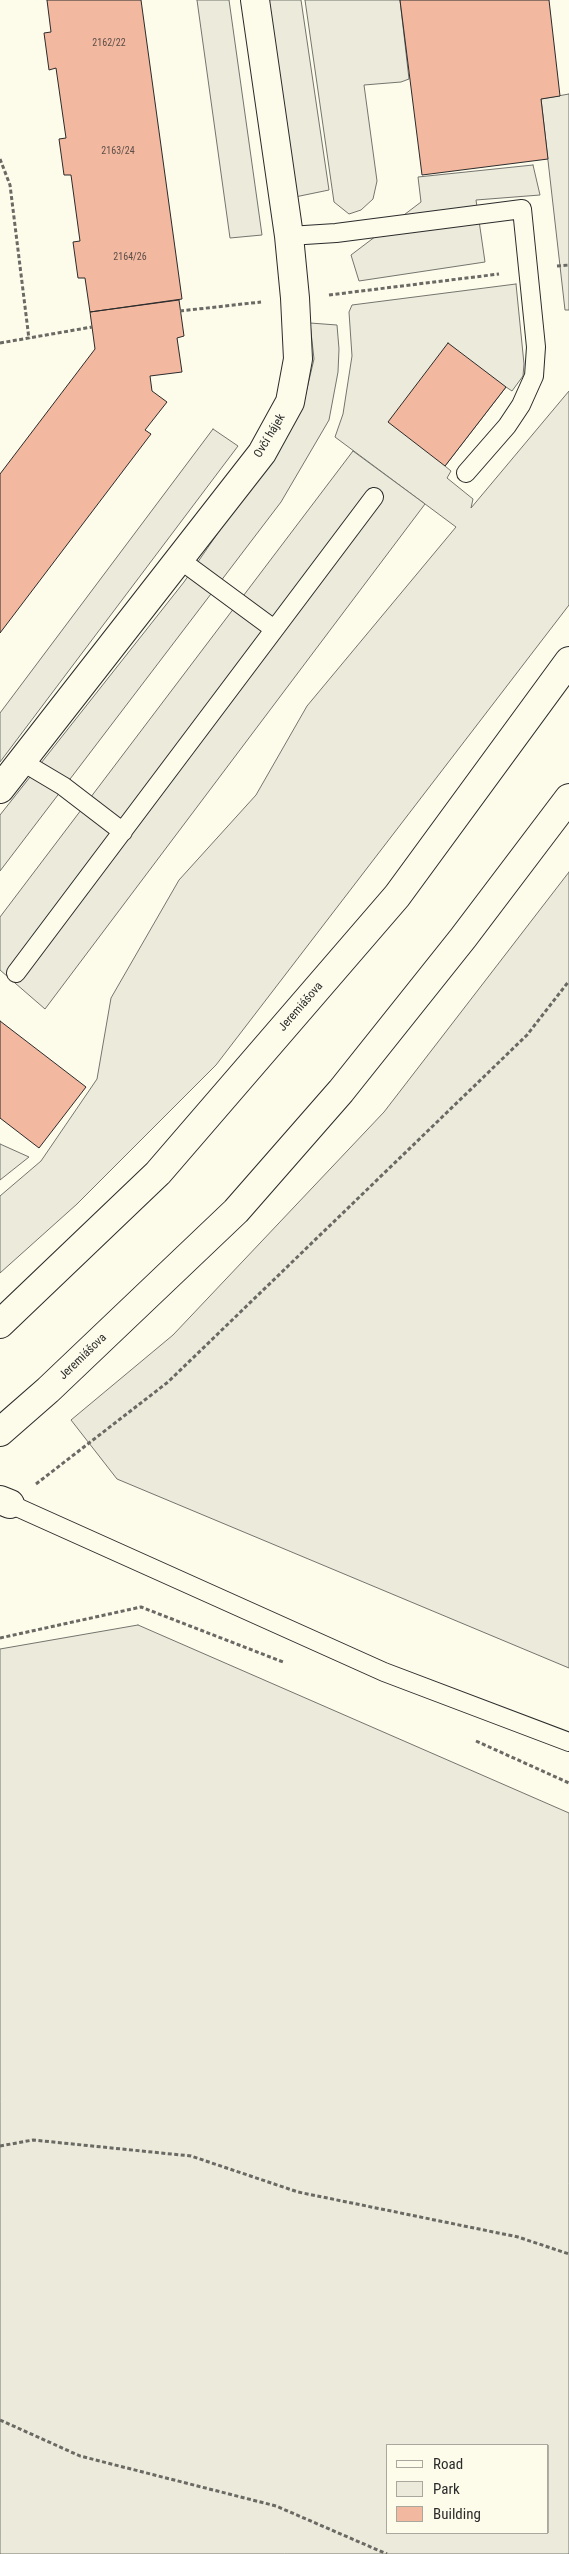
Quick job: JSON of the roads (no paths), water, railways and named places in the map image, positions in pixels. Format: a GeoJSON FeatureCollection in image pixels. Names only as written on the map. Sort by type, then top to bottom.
{"type":"FeatureCollection","features":[{"type":"Feature","properties":{"kind":"main road","name":"Ovčí hájek"},"geometry":{"type":"LineString","coordinates":[[0,789],[262,453],[290,402],[298,359],[289,236],[255,0]]}},
{"type":"Feature","properties":{"kind":"main road","name":"Jeremiášova"},"geometry":{"type":"LineString","coordinates":[[0,1324],[158,1173],[390,903],[569,661]]}},
{"type":"Feature","properties":{"kind":"main road","name":"Jeremiášova"},"geometry":{"type":"LineString","coordinates":[[0,1432],[56,1383],[236,1211],[341,1091],[463,938],[569,798]]}},
{"type":"Feature","properties":{"kind":"lane"},"geometry":{"type":"LineString","coordinates":[[289,236],[336,233],[522,209],[536,347],[534,376],[522,405],[507,426],[466,473]]}},
{"type":"Feature","properties":{"kind":"lane"},"geometry":{"type":"LineString","coordinates":[[16,972],[374,497]]}},
{"type":"Feature","properties":{"kind":"lane"},"geometry":{"type":"LineString","coordinates":[[179,559],[274,629]]}},
{"type":"Feature","properties":{"kind":"lane"},"geometry":{"type":"LineString","coordinates":[[21,761],[63,786],[123,832]]}},
{"type":"Feature","properties":{"kind":"lane"},"geometry":{"type":"LineString","coordinates":[[5,1502],[384,1672],[569,1742]]}}]}
